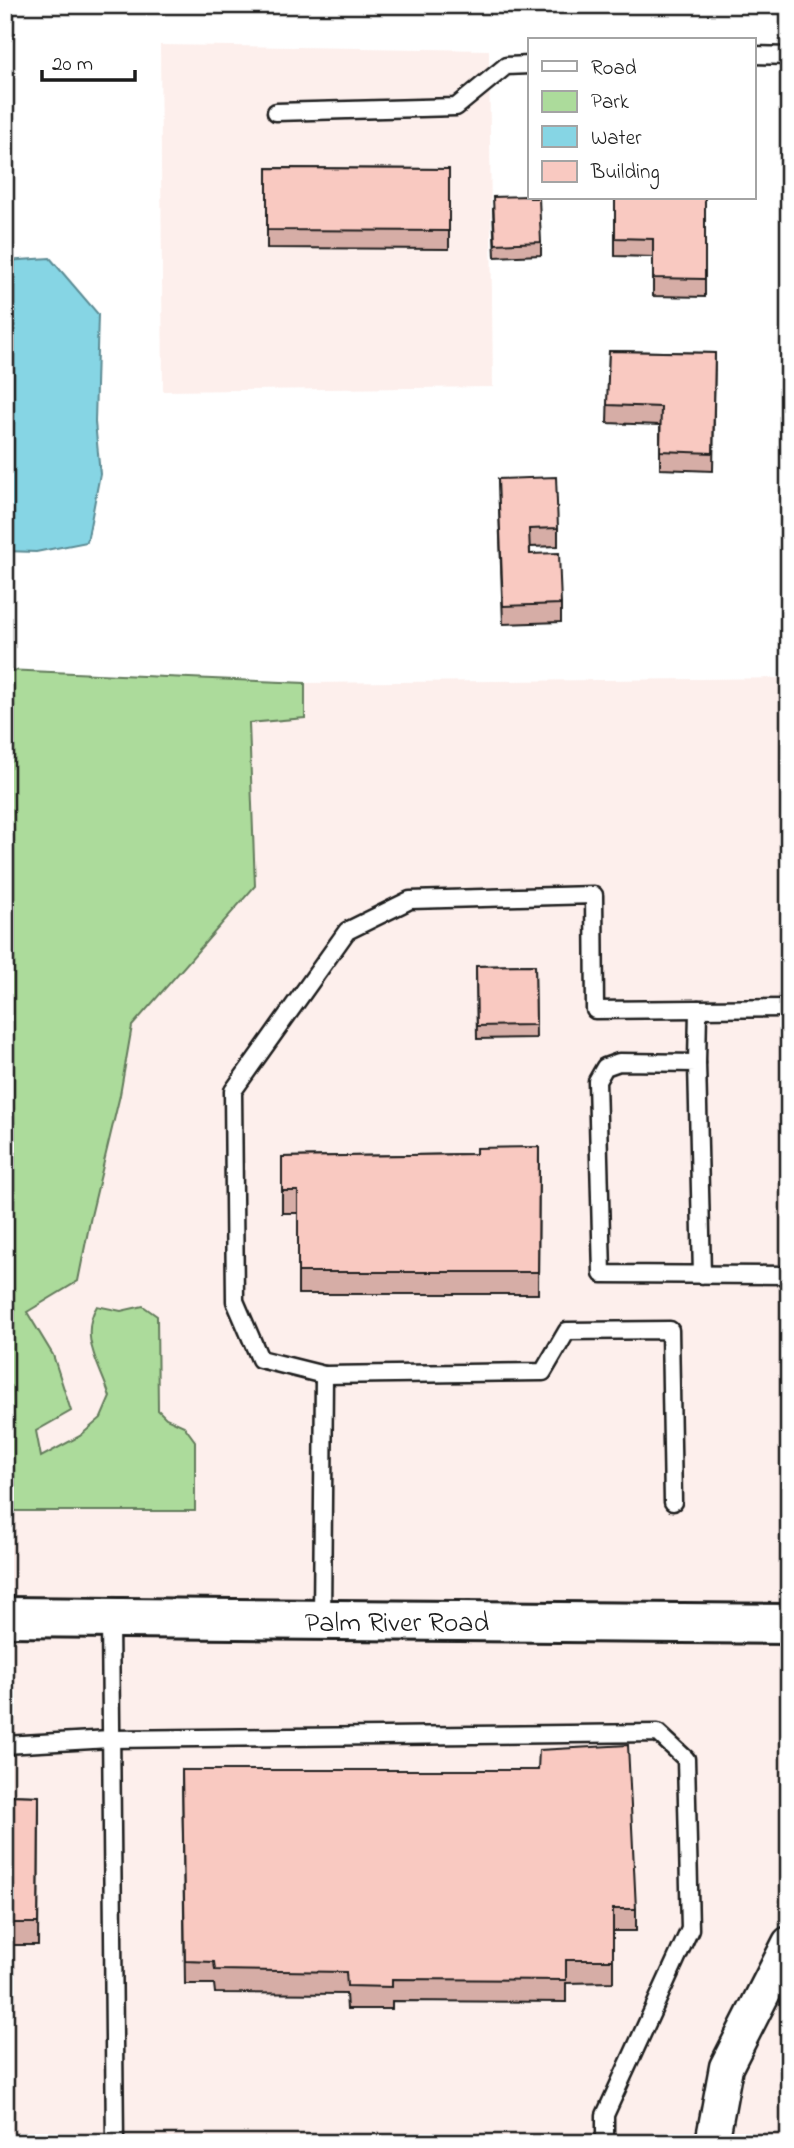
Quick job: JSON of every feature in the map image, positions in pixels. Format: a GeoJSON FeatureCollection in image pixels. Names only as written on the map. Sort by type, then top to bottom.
{"type":"FeatureCollection","features":[{"type":"Feature","properties":{"kind":"street","name":"Palm River Road"},"geometry":{"type":"LineString","coordinates":[[5,1618],[789,1624]]}},
{"type":"Feature","properties":{"kind":"street"},"geometry":{"type":"LineString","coordinates":[[712,2143],[726,2067],[789,1943]]}},
{"type":"Feature","properties":{"kind":"lane"},"geometry":{"type":"LineString","coordinates":[[756,55],[789,56]]}},
{"type":"Feature","properties":{"kind":"lane"},"geometry":{"type":"LineString","coordinates":[[276,112],[456,107],[506,66],[528,65]]}},
{"type":"Feature","properties":{"kind":"lane"},"geometry":{"type":"LineString","coordinates":[[673,1502],[670,1330],[567,1331],[543,1372],[324,1375],[260,1359],[235,1301],[233,1091],[347,931],[410,900],[594,895],[595,1010],[789,1008]]}},
{"type":"Feature","properties":{"kind":"lane"},"geometry":{"type":"LineString","coordinates":[[698,1009],[702,1275]]}},
{"type":"Feature","properties":{"kind":"lane"},"geometry":{"type":"LineString","coordinates":[[697,1063],[619,1062],[605,1067],[597,1081],[602,1274],[789,1275]]}},
{"type":"Feature","properties":{"kind":"lane"},"geometry":{"type":"LineString","coordinates":[[322,1621],[324,1375]]}},
{"type":"Feature","properties":{"kind":"lane"},"geometry":{"type":"LineString","coordinates":[[110,1619],[115,2143]]}},
{"type":"Feature","properties":{"kind":"lane"},"geometry":{"type":"LineString","coordinates":[[5,1745],[110,1739],[658,1733],[686,1759],[690,1929],[605,2115],[605,2143]]}},
{"type":"Feature","properties":{"kind":"shaded area"},"geometry":{"type":"Polygon","coordinates":[[[160,45],[489,50],[493,387],[163,391],[160,45]]]}},
{"type":"Feature","properties":{"kind":"shaded area"},"geometry":{"type":"Polygon","coordinates":[[[789,678],[789,1606],[5,1599],[5,1511],[194,1511],[184,1426],[166,1418],[158,1410],[157,1316],[143,1306],[121,1311],[90,1348],[103,1373],[110,1397],[101,1418],[80,1436],[41,1458],[36,1431],[53,1355],[27,1312],[78,1281],[120,1095],[132,1026],[255,886],[249,722],[305,717],[305,683],[789,678]]]}},
{"type":"Feature","properties":{"kind":"shaded area"},"geometry":{"type":"Polygon","coordinates":[[[5,1635],[789,1642],[788,1909],[712,2058],[696,2143],[5,2143],[5,1635]]]}},
{"type":"Feature","properties":{"kind":"shaded area"},"geometry":{"type":"Polygon","coordinates":[[[789,1978],[789,2143],[729,2143],[741,2073],[789,1978]]]}},
{"type":"Feature","properties":{"kind":"green space"},"geometry":{"type":"Polygon","coordinates":[[[5,670],[305,683],[305,718],[249,723],[255,886],[132,1026],[120,1095],[78,1281],[27,1312],[53,1355],[71,1411],[36,1431],[41,1457],[80,1436],[101,1418],[110,1397],[90,1341],[92,1318],[97,1306],[121,1311],[143,1306],[157,1316],[158,1410],[166,1418],[184,1426],[195,1441],[195,1511],[5,1511],[5,670]]]}},
{"type":"Feature","properties":{"kind":"water"},"geometry":{"type":"Polygon","coordinates":[[[50,258],[98,314],[95,422],[100,474],[87,542],[36,552],[5,551],[5,261],[50,258]]]}},
{"type":"Feature","properties":{"kind":"building"},"geometry":{"type":"Polygon","coordinates":[[[267,168],[449,169],[449,231],[267,230],[267,168]]]}},
{"type":"Feature","properties":{"kind":"building"},"geometry":{"type":"Polygon","coordinates":[[[528,196],[528,200],[539,200],[541,242],[495,244],[493,197],[528,196]]]}},
{"type":"Feature","properties":{"kind":"building"},"geometry":{"type":"Polygon","coordinates":[[[615,200],[705,200],[705,279],[653,278],[653,239],[615,238],[615,200]]]}},
{"type":"Feature","properties":{"kind":"building"},"geometry":{"type":"Polygon","coordinates":[[[609,351],[715,353],[713,453],[660,451],[661,407],[607,405],[609,351]]]}},
{"type":"Feature","properties":{"kind":"building"},"geometry":{"type":"Polygon","coordinates":[[[556,477],[558,528],[529,529],[530,554],[559,553],[561,604],[503,606],[498,479],[556,477]]]}},
{"type":"Feature","properties":{"kind":"building"},"geometry":{"type":"Polygon","coordinates":[[[535,965],[536,1025],[477,1026],[476,966],[535,965]]]}},
{"type":"Feature","properties":{"kind":"building"},"geometry":{"type":"Polygon","coordinates":[[[539,1147],[538,1272],[298,1272],[298,1191],[282,1191],[282,1157],[476,1154],[476,1148],[539,1147]]]}},
{"type":"Feature","properties":{"kind":"building"},"geometry":{"type":"Polygon","coordinates":[[[628,1745],[636,1909],[613,1909],[613,1960],[566,1960],[566,1980],[392,1979],[392,1987],[347,1986],[346,1972],[215,1970],[214,1962],[185,1961],[182,1770],[538,1770],[539,1750],[628,1745]]]}},
{"type":"Feature","properties":{"kind":"building"},"geometry":{"type":"Polygon","coordinates":[[[5,1795],[39,1796],[38,1923],[5,1923],[5,1795]]]}}]}
